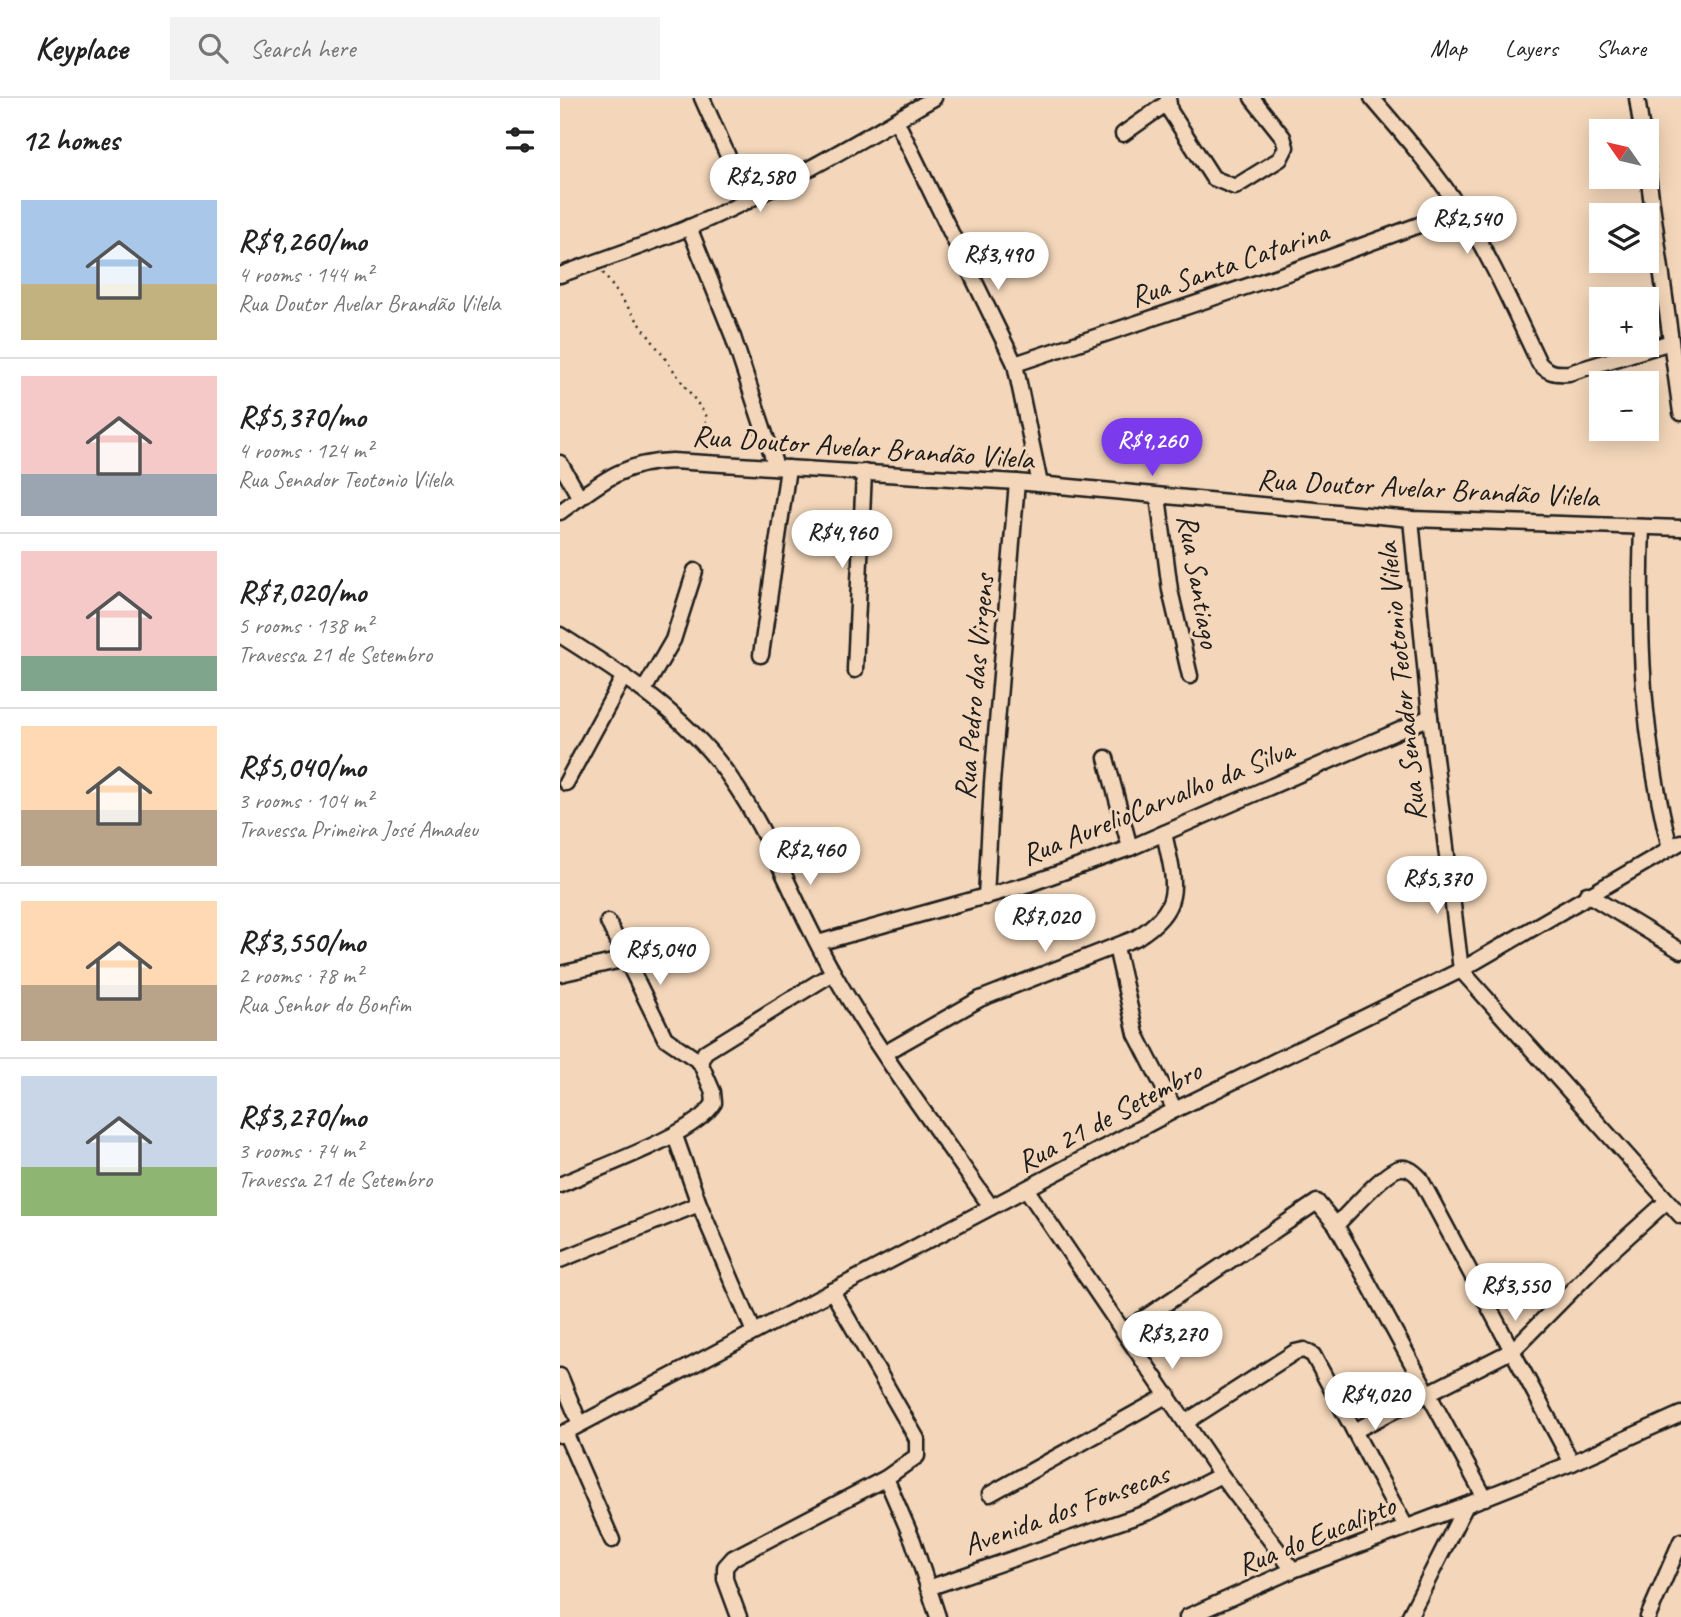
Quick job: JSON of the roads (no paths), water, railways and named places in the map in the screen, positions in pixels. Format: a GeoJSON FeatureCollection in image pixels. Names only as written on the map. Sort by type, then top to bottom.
{"type":"FeatureCollection","features":[{"type":"Feature","properties":{"kind":"street"},"geometry":{"type":"LineString","coordinates":[[702,98],[748,201]]}},
{"type":"Feature","properties":{"kind":"street"},"geometry":{"type":"LineString","coordinates":[[560,275],[689,227],[748,201],[934,98]]}},
{"type":"Feature","properties":{"kind":"street"},"geometry":{"type":"LineString","coordinates":[[1123,134],[1168,100],[1213,178],[1235,187],[1280,159],[1286,147],[1283,137],[1252,98]]}},
{"type":"Feature","properties":{"kind":"street"},"geometry":{"type":"LineString","coordinates":[[1372,98],[1410,142],[1460,210],[1506,289],[1539,363],[1552,373],[1569,373],[1671,342]]}},
{"type":"Feature","properties":{"kind":"street"},"geometry":{"type":"LineString","coordinates":[[1637,98],[1640,119]]}},
{"type":"Feature","properties":{"kind":"street"},"geometry":{"type":"LineString","coordinates":[[896,120],[1015,364],[1040,484]]}},
{"type":"Feature","properties":{"kind":"street"},"geometry":{"type":"LineString","coordinates":[[1650,189],[1681,413]]}},
{"type":"Feature","properties":{"kind":"street","name":"Rua Santa Catarina"},"geometry":{"type":"LineString","coordinates":[[1015,364],[1290,272],[1460,210]]}},
{"type":"Feature","properties":{"kind":"street"},"geometry":{"type":"LineString","coordinates":[[689,227],[782,468],[761,655]]}},
{"type":"Feature","properties":{"kind":"street","name":"Rua Doutor Avelar Brandão Vilela"},"geometry":{"type":"LineString","coordinates":[[580,498],[629,467],[645,462],[704,463],[1017,482],[1410,519],[1681,528]]}},
{"type":"Feature","properties":{"kind":"street"},"geometry":{"type":"LineString","coordinates":[[560,463],[580,498],[560,512]]}},
{"type":"Feature","properties":{"kind":"street"},"geometry":{"type":"LineString","coordinates":[[855,670],[864,472]]}},
{"type":"Feature","properties":{"kind":"street","name":"Rua Pedro das Virgens"},"geometry":{"type":"LineString","coordinates":[[986,897],[997,711],[1017,482]]}},
{"type":"Feature","properties":{"kind":"street","name":"Rua Santiago"},"geometry":{"type":"LineString","coordinates":[[1158,496],[1168,577],[1190,676]]}},
{"type":"Feature","properties":{"kind":"street","name":"Rua Senador Teotonio Vilela"},"geometry":{"type":"LineString","coordinates":[[1410,519],[1430,717],[1461,970]]}},
{"type":"Feature","properties":{"kind":"street"},"geometry":{"type":"LineString","coordinates":[[1642,527],[1639,616],[1642,682],[1653,780],[1675,845]]}},
{"type":"Feature","properties":{"kind":"street"},"geometry":{"type":"LineString","coordinates":[[644,690],[673,640],[695,572]]}},
{"type":"Feature","properties":{"kind":"street"},"geometry":{"type":"LineString","coordinates":[[560,635],[644,690],[687,728],[717,761],[771,848],[833,973],[991,1207]]}},
{"type":"Feature","properties":{"kind":"street"},"geometry":{"type":"LineString","coordinates":[[566,783],[624,676]]}},
{"type":"Feature","properties":{"kind":"street","name":"Rua AurelioCarvalho da Silva"},"geometry":{"type":"LineString","coordinates":[[818,943],[986,897],[1130,848],[1430,717]]}},
{"type":"Feature","properties":{"kind":"street"},"geometry":{"type":"LineString","coordinates":[[1106,758],[1130,848]]}},
{"type":"Feature","properties":{"kind":"street"},"geometry":{"type":"LineString","coordinates":[[885,1053],[980,999],[1116,947],[1151,929],[1170,907],[1175,887],[1164,833]]}},
{"type":"Feature","properties":{"kind":"street","name":"Rua 21 de Setembro"},"geometry":{"type":"LineString","coordinates":[[562,1433],[1175,1110],[1461,970],[1675,845]]}},
{"type":"Feature","properties":{"kind":"street"},"geometry":{"type":"LineString","coordinates":[[1587,894],[1681,951]]}},
{"type":"Feature","properties":{"kind":"street"},"geometry":{"type":"LineString","coordinates":[[560,1185],[675,1136],[709,1111],[714,1103],[713,1092],[700,1062],[665,1038],[608,922]]}},
{"type":"Feature","properties":{"kind":"street"},"geometry":{"type":"LineString","coordinates":[[1116,947],[1136,1034],[1175,1110]]}},
{"type":"Feature","properties":{"kind":"street"},"geometry":{"type":"LineString","coordinates":[[560,974],[626,959]]}},
{"type":"Feature","properties":{"kind":"street"},"geometry":{"type":"LineString","coordinates":[[1461,970],[1681,1216]]}},
{"type":"Feature","properties":{"kind":"street"},"geometry":{"type":"LineString","coordinates":[[700,1062],[714,1044],[833,973]]}},
{"type":"Feature","properties":{"kind":"street"},"geometry":{"type":"LineString","coordinates":[[675,1136],[699,1204],[754,1332]]}},
{"type":"Feature","properties":{"kind":"street"},"geometry":{"type":"LineString","coordinates":[[1336,1225],[1388,1175],[1400,1168],[1411,1169],[1420,1178],[1572,1463]]}},
{"type":"Feature","properties":{"kind":"street"},"geometry":{"type":"LineString","coordinates":[[1027,1190],[1221,1475],[1293,1570]]}},
{"type":"Feature","properties":{"kind":"street"},"geometry":{"type":"LineString","coordinates":[[1354,1431],[1513,1350],[1605,1257],[1667,1201]]}},
{"type":"Feature","properties":{"kind":"street"},"geometry":{"type":"LineString","coordinates":[[1125,1331],[1317,1202],[1336,1225],[1485,1498]]}},
{"type":"Feature","properties":{"kind":"street"},"geometry":{"type":"LineString","coordinates":[[560,1260],[699,1204]]}},
{"type":"Feature","properties":{"kind":"street"},"geometry":{"type":"LineString","coordinates":[[739,1617],[724,1579],[725,1567],[733,1558],[886,1478],[917,1456],[918,1439],[832,1291]]}},
{"type":"Feature","properties":{"kind":"street"},"geometry":{"type":"LineString","coordinates":[[1186,1422],[1295,1352],[1304,1350],[1313,1355],[1406,1527]]}},
{"type":"Feature","properties":{"kind":"street"},"geometry":{"type":"LineString","coordinates":[[560,1376],[580,1424]]}},
{"type":"Feature","properties":{"kind":"street"},"geometry":{"type":"LineString","coordinates":[[990,1494],[1168,1395]]}},
{"type":"Feature","properties":{"kind":"street","name":"Rua do Eucalipto"},"geometry":{"type":"LineString","coordinates":[[1187,1617],[1293,1570],[1572,1463],[1681,1414]]}},
{"type":"Feature","properties":{"kind":"street"},"geometry":{"type":"LineString","coordinates":[[562,1433],[612,1540]]}},
{"type":"Feature","properties":{"kind":"street","name":"Avenida dos Fonsecas"},"geometry":{"type":"LineString","coordinates":[[928,1588],[1138,1517],[1221,1475]]}},
{"type":"Feature","properties":{"kind":"street"},"geometry":{"type":"LineString","coordinates":[[886,1478],[913,1541],[938,1617]]}},
{"type":"Feature","properties":{"kind":"street"},"geometry":{"type":"LineString","coordinates":[[1409,1617],[1466,1505]]}},
{"type":"Feature","properties":{"kind":"street"},"geometry":{"type":"LineString","coordinates":[[1648,1617],[1681,1541]]}}]}
